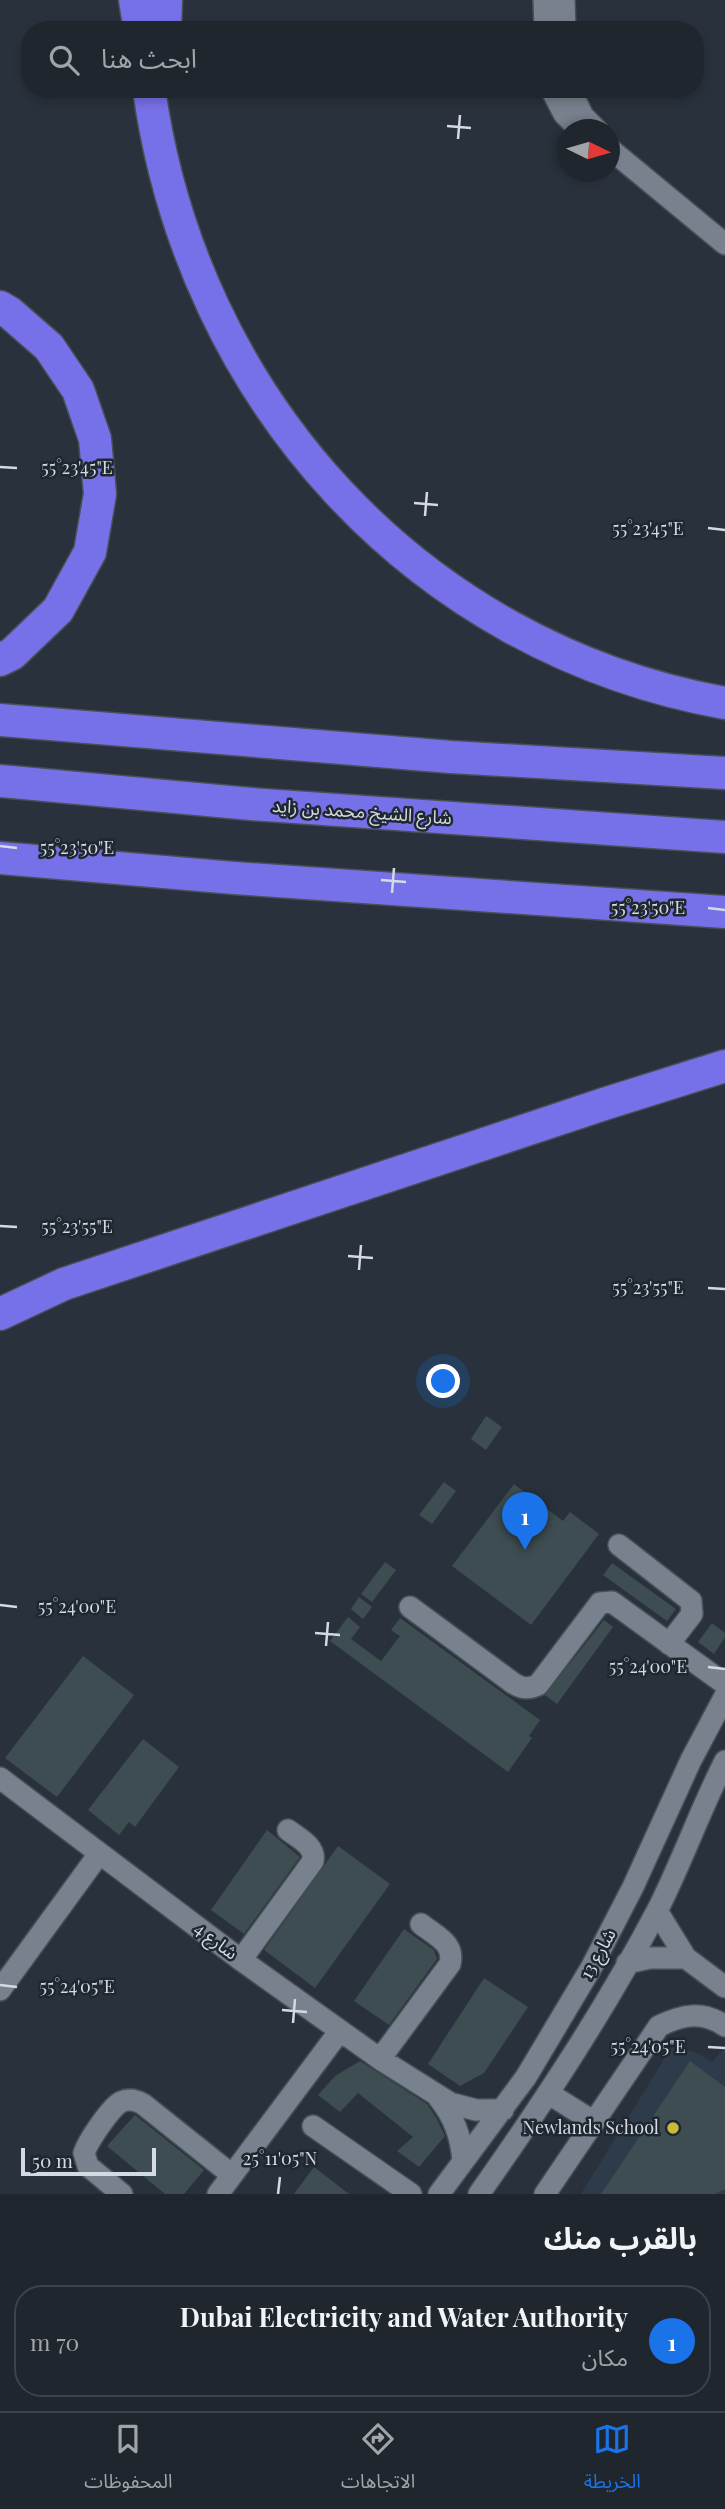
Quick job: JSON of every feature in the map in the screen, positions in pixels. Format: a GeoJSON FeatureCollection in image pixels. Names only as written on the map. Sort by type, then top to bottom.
{"type":"FeatureCollection","features":[{"type":"Feature","properties":{"kind":"highway"},"geometry":{"type":"LineString","coordinates":[[135,0],[138,21]]}},
{"type":"Feature","properties":{"kind":"highway"},"geometry":{"type":"LineString","coordinates":[[165,21],[166,0]]}},
{"type":"Feature","properties":{"kind":"highway"},"geometry":{"type":"LineString","coordinates":[[151,98],[169,182],[195,262],[229,339],[271,410],[312,465],[348,505],[408,559],[489,615],[565,654],[637,681],[725,704]]}},
{"type":"Feature","properties":{"kind":"highway"},"geometry":{"type":"LineString","coordinates":[[172,98],[178,150],[193,222],[195,262]]}},
{"type":"Feature","properties":{"kind":"highway"},"geometry":{"type":"LineString","coordinates":[[0,307],[48,347],[78,390],[94,439],[100,494],[90,552],[58,610],[12,654],[0,660]]}},
{"type":"Feature","properties":{"kind":"highway"},"geometry":{"type":"LineString","coordinates":[[0,720],[451,757],[725,773]]}},
{"type":"Feature","properties":{"kind":"highway","name":"شارع الشيخ محمد بن زايد"},"geometry":{"type":"LineString","coordinates":[[0,781],[251,804],[725,838]]}},
{"type":"Feature","properties":{"kind":"highway"},"geometry":{"type":"LineString","coordinates":[[0,858],[300,883],[725,912]]}},
{"type":"Feature","properties":{"kind":"highway"},"geometry":{"type":"LineString","coordinates":[[0,1314],[64,1284],[466,1149],[725,1066]]}},
{"type":"Feature","properties":{"kind":"highway"},"geometry":{"type":"LineString","coordinates":[[0,1291],[64,1284]]}},
{"type":"Feature","properties":{"kind":"street"},"geometry":{"type":"LineString","coordinates":[[544,0],[545,21]]}},
{"type":"Feature","properties":{"kind":"street"},"geometry":{"type":"LineString","coordinates":[[564,0],[565,21]]}},
{"type":"Feature","properties":{"kind":"street"},"geometry":{"type":"LineString","coordinates":[[556,98],[569,119]]}},
{"type":"Feature","properties":{"kind":"street"},"geometry":{"type":"LineString","coordinates":[[573,98],[576,106],[587,119]]}},
{"type":"Feature","properties":{"kind":"street"},"geometry":{"type":"LineString","coordinates":[[620,156],[725,244]]}},
{"type":"Feature","properties":{"kind":"street"},"geometry":{"type":"LineString","coordinates":[[619,1545],[691,1601],[692,1614],[669,1644]]}},
{"type":"Feature","properties":{"kind":"street"},"geometry":{"type":"LineString","coordinates":[[410,1607],[521,1688],[530,1689],[538,1685],[596,1608],[605,1601],[617,1605],[725,1684]]}},
{"type":"Feature","properties":{"kind":"street","name":"شارع 13"},"geometry":{"type":"LineString","coordinates":[[439,2194],[536,2063],[612,1928],[656,1840],[691,1760],[725,1696]]}},
{"type":"Feature","properties":{"kind":"street","name":"شارع 13"},"geometry":{"type":"LineString","coordinates":[[479,2194],[548,2093],[657,1911],[725,1761]]}},
{"type":"Feature","properties":{"kind":"street","name":"شارع 4"},"geometry":{"type":"LineString","coordinates":[[0,1778],[339,2032],[450,2103],[476,2109],[503,2110]]}},
{"type":"Feature","properties":{"kind":"street"},"geometry":{"type":"LineString","coordinates":[[241,1960],[313,1861],[312,1848],[288,1830]]}},
{"type":"Feature","properties":{"kind":"street"},"geometry":{"type":"LineString","coordinates":[[0,1990],[99,1853]]}},
{"type":"Feature","properties":{"kind":"street"},"geometry":{"type":"LineString","coordinates":[[657,1911],[685,1958],[725,1987]]}},
{"type":"Feature","properties":{"kind":"street"},"geometry":{"type":"LineString","coordinates":[[380,2059],[450,1964],[450,1947],[421,1924]]}},
{"type":"Feature","properties":{"kind":"street"},"geometry":{"type":"LineString","coordinates":[[627,1963],[650,1958],[685,1958]]}},
{"type":"Feature","properties":{"kind":"street"},"geometry":{"type":"LineString","coordinates":[[533,2194],[659,2026],[688,2015],[715,2019],[725,2026]]}},
{"type":"Feature","properties":{"kind":"street"},"geometry":{"type":"LineString","coordinates":[[218,2194],[339,2032]]}},
{"type":"Feature","properties":{"kind":"street"},"geometry":{"type":"LineString","coordinates":[[548,2093],[589,2120]]}},
{"type":"Feature","properties":{"kind":"street","name":"شارع 4"},"geometry":{"type":"LineString","coordinates":[[438,2097],[457,2127],[463,2161]]}},
{"type":"Feature","properties":{"kind":"street"},"geometry":{"type":"LineString","coordinates":[[122,2194],[88,2166],[84,2153],[114,2108],[125,2101],[143,2104],[232,2175]]}},
{"type":"Feature","properties":{"kind":"street"},"geometry":{"type":"LineString","coordinates":[[545,2194],[589,2120]]}},
{"type":"Feature","properties":{"kind":"street"},"geometry":{"type":"LineString","coordinates":[[313,2126],[411,2194]]}},
{"type":"Feature","properties":{"kind":"shaded area","name":"Newlands School"},"geometry":{"type":"Polygon","coordinates":[[[673,2045],[697,2053],[712,2062],[725,2048],[725,2194],[581,2194],[673,2045]]]}},
{"type":"Feature","properties":{"kind":"building"},"geometry":{"type":"Polygon","coordinates":[[[486,1416],[502,1427],[486,1450],[471,1439],[486,1416]]]}},
{"type":"Feature","properties":{"kind":"building"},"geometry":{"type":"Polygon","coordinates":[[[444,1482],[456,1491],[432,1524],[419,1515],[444,1482]]]}},
{"type":"Feature","properties":{"kind":"building"},"geometry":{"type":"Polygon","coordinates":[[[514,1484],[563,1521],[570,1512],[599,1534],[531,1625],[452,1566],[514,1484]]]}},
{"type":"Feature","properties":{"kind":"building"},"geometry":{"type":"Polygon","coordinates":[[[385,1562],[396,1570],[372,1602],[361,1594],[385,1562]]]}},
{"type":"Feature","properties":{"kind":"building"},"geometry":{"type":"Polygon","coordinates":[[[612,1563],[676,1609],[667,1621],[603,1575],[612,1563]]]}},
{"type":"Feature","properties":{"kind":"building"},"geometry":{"type":"Polygon","coordinates":[[[359,1597],[372,1607],[363,1619],[351,1609],[359,1597]]]}},
{"type":"Feature","properties":{"kind":"building"},"geometry":{"type":"Polygon","coordinates":[[[348,1617],[360,1627],[351,1639],[381,1661],[400,1636],[391,1630],[400,1618],[540,1720],[529,1736],[532,1738],[508,1772],[330,1641],[348,1617]]]}},
{"type":"Feature","properties":{"kind":"building"},"geometry":{"type":"Polygon","coordinates":[[[604,1620],[613,1627],[557,1704],[545,1695],[604,1620]]]}},
{"type":"Feature","properties":{"kind":"building"},"geometry":{"type":"Polygon","coordinates":[[[712,1623],[725,1633],[714,1654],[698,1642],[712,1623]]]}},
{"type":"Feature","properties":{"kind":"building"},"geometry":{"type":"Polygon","coordinates":[[[83,1656],[134,1695],[57,1797],[5,1758],[83,1656]]]}},
{"type":"Feature","properties":{"kind":"building"},"geometry":{"type":"Polygon","coordinates":[[[143,1739],[179,1767],[135,1827],[129,1822],[119,1835],[88,1810],[143,1739]]]}},
{"type":"Feature","properties":{"kind":"building"},"geometry":{"type":"Polygon","coordinates":[[[267,1830],[300,1857],[244,1934],[211,1910],[267,1830]]]}},
{"type":"Feature","properties":{"kind":"building"},"geometry":{"type":"Polygon","coordinates":[[[338,1846],[390,1884],[315,1988],[264,1950],[338,1846]]]}},
{"type":"Feature","properties":{"kind":"building"},"geometry":{"type":"Polygon","coordinates":[[[404,1929],[434,1950],[437,1959],[389,2025],[354,2001],[404,1929]]]}},
{"type":"Feature","properties":{"kind":"building"},"geometry":{"type":"Polygon","coordinates":[[[484,1978],[528,2007],[484,2073],[460,2086],[428,2064],[484,1978]]]}},
{"type":"Feature","properties":{"kind":"building"},"geometry":{"type":"Polygon","coordinates":[[[360,2061],[427,2104],[437,2119],[445,2136],[419,2167],[397,2151],[413,2137],[358,2093],[340,2112],[318,2095],[335,2076],[360,2061]]]}},
{"type":"Feature","properties":{"kind":"building","name":"Newlands School"},"geometry":{"type":"Polygon","coordinates":[[[690,2061],[725,2087],[725,2189],[715,2194],[601,2194],[690,2061]]]}},
{"type":"Feature","properties":{"kind":"building"},"geometry":{"type":"Polygon","coordinates":[[[135,2115],[204,2170],[184,2194],[165,2194],[107,2146],[135,2115]]]}},
{"type":"Feature","properties":{"kind":"building"},"geometry":{"type":"Polygon","coordinates":[[[314,2167],[349,2194],[294,2194],[314,2167]]]}},
{"type":"Feature","properties":{"kind":"place","name":"Dubai Electricity and Water Authority"},"geometry":{"type":"Point","coordinates":[525,1550]}},
{"type":"Feature","properties":{"kind":"place","name":"Newlands School"},"geometry":{"type":"Point","coordinates":[673,2128]}}]}
